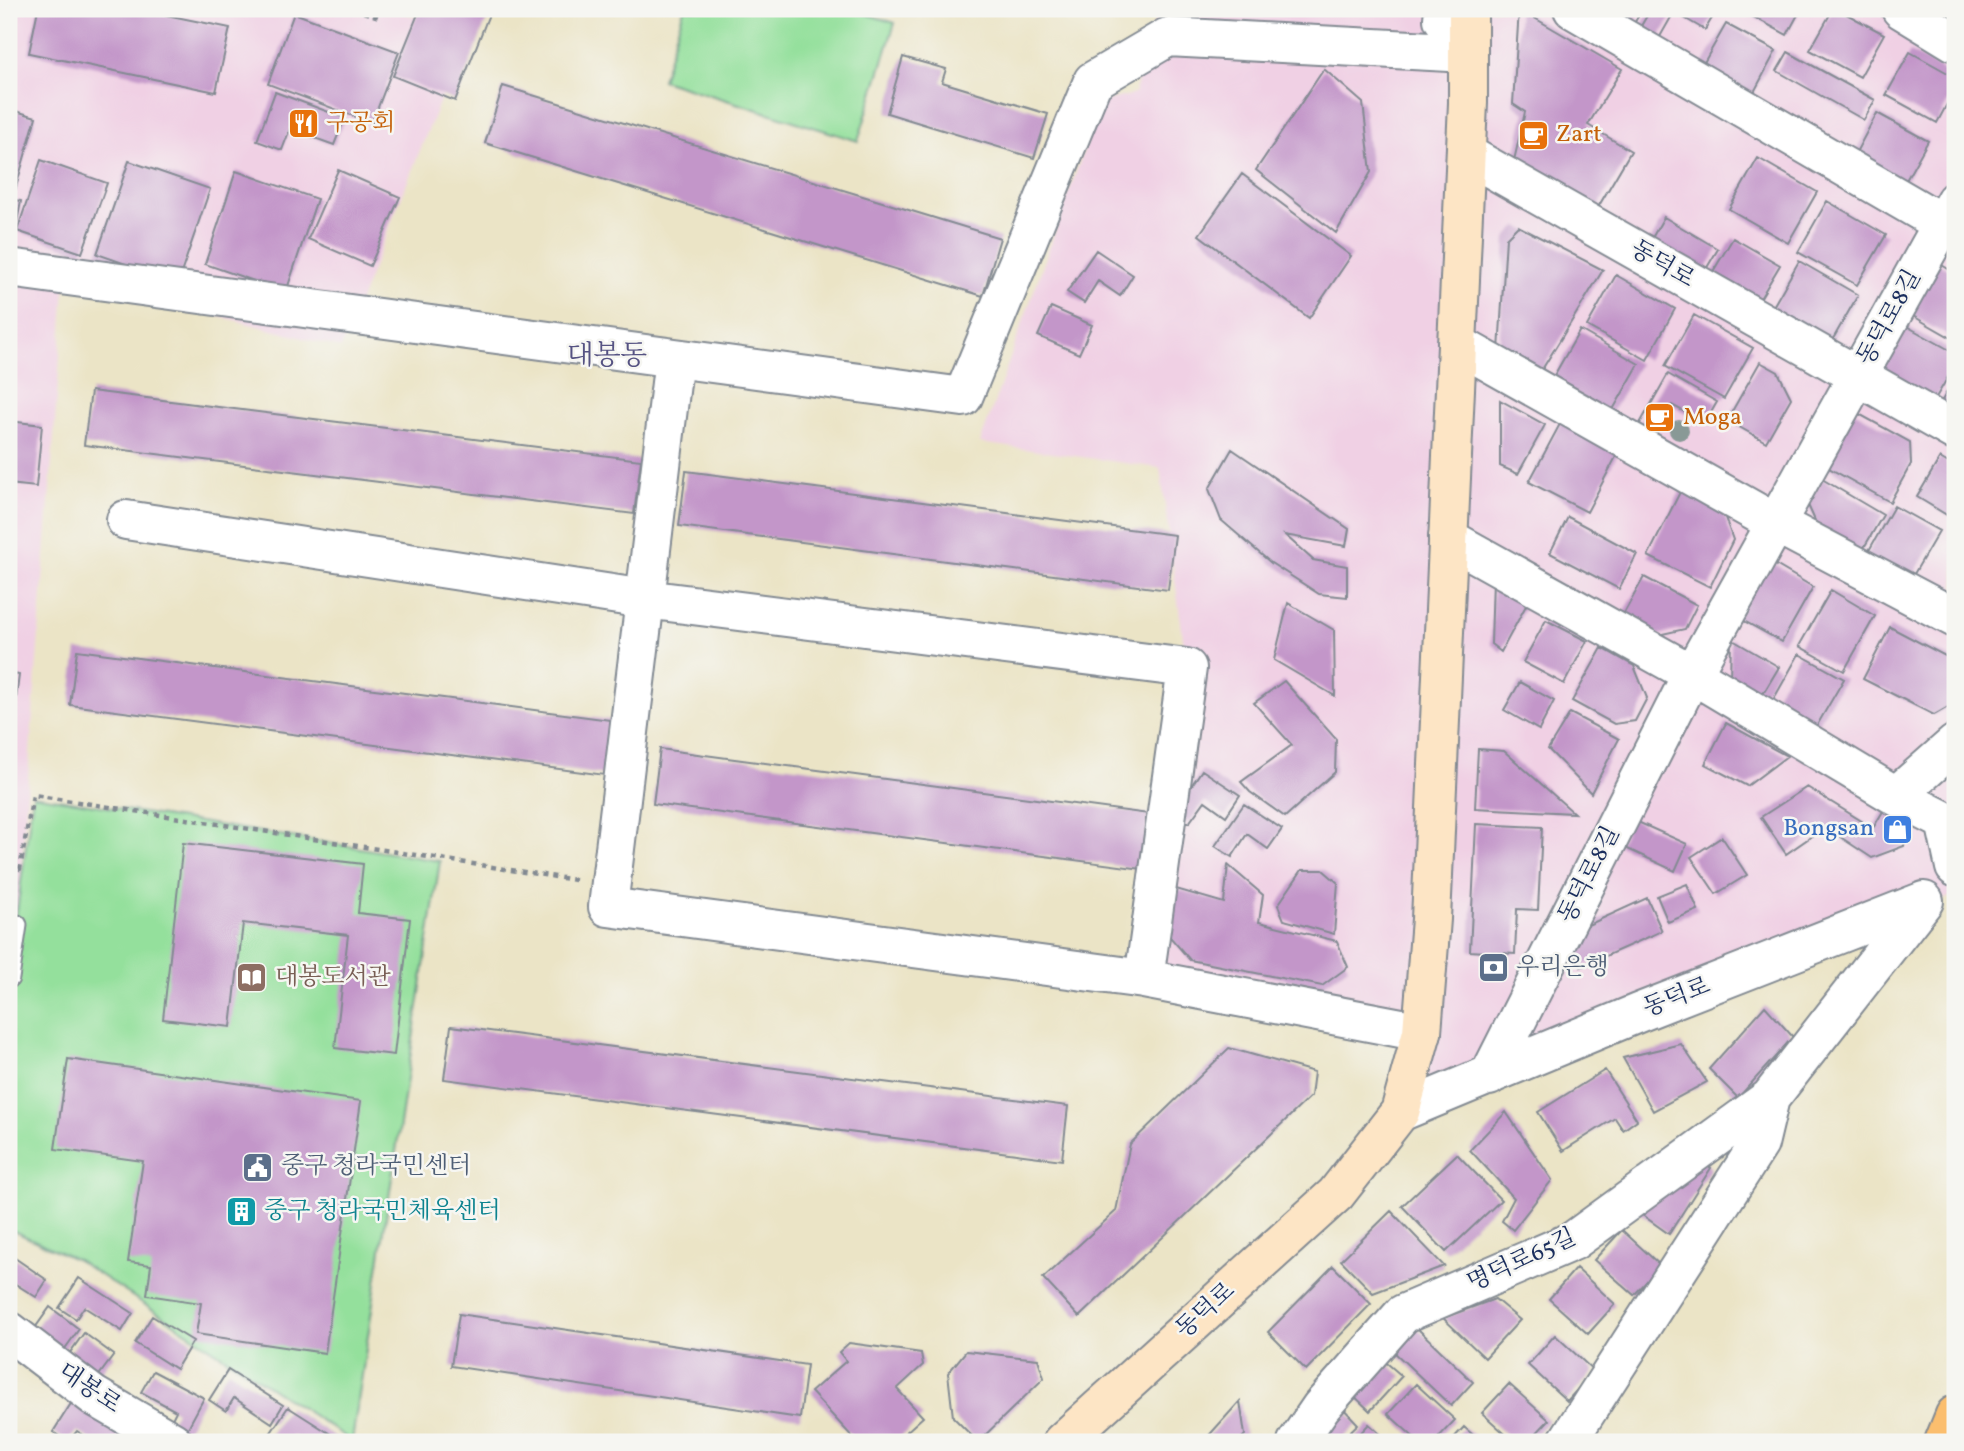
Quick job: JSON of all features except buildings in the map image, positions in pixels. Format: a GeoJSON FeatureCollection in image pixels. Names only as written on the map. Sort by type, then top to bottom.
{"type":"FeatureCollection","features":[{"type":"Feature","properties":{"kind":"highway"},"geometry":{"type":"LineString","coordinates":[[1944,1442],[1955,1415]]}},
{"type":"Feature","properties":{"kind":"street"},"geometry":{"type":"LineString","coordinates":[[1573,9],[1951,218]]}},
{"type":"Feature","properties":{"kind":"street"},"geometry":{"type":"LineString","coordinates":[[1901,9],[1955,42]]}},
{"type":"Feature","properties":{"kind":"street","name":"동덕로"},"geometry":{"type":"LineString","coordinates":[[1062,1442],[1336,1194],[1400,1112],[1422,1032],[1431,919],[1466,153],[1468,53],[1451,12]]}},
{"type":"Feature","properties":{"kind":"street"},"geometry":{"type":"LineString","coordinates":[[9,268],[963,397],[1093,81],[1168,37],[1468,53]]}},
{"type":"Feature","properties":{"kind":"street","name":"동덕로"},"geometry":{"type":"LineString","coordinates":[[1466,153],[1858,376]]}},
{"type":"Feature","properties":{"kind":"street","name":"동덕로8길"},"geometry":{"type":"LineString","coordinates":[[1489,1076],[1692,674],[1858,376],[1951,218]]}},
{"type":"Feature","properties":{"kind":"street"},"geometry":{"type":"LineString","coordinates":[[1457,344],[1777,524],[1955,618]]}},
{"type":"Feature","properties":{"kind":"street"},"geometry":{"type":"LineString","coordinates":[[674,358],[608,907],[1144,979],[1422,1032]]}},
{"type":"Feature","properties":{"kind":"street","name":"동덕로8길"},"geometry":{"type":"LineString","coordinates":[[1858,376],[1955,431]]}},
{"type":"Feature","properties":{"kind":"street"},"geometry":{"type":"LineString","coordinates":[[126,520],[645,599],[1187,668],[1144,979]]}},
{"type":"Feature","properties":{"kind":"street"},"geometry":{"type":"LineString","coordinates":[[1448,538],[1692,674],[1896,796],[1945,821],[1955,867]]}},
{"type":"Feature","properties":{"kind":"street"},"geometry":{"type":"LineString","coordinates":[[1896,796],[1955,744]]}},
{"type":"Feature","properties":{"kind":"street","name":"동덕로"},"geometry":{"type":"LineString","coordinates":[[1400,1112],[1638,1013],[1940,895]]}},
{"type":"Feature","properties":{"kind":"street","name":"명덕로65길"},"geometry":{"type":"LineString","coordinates":[[1297,1442],[1321,1407],[1404,1314],[1573,1241],[1770,1098],[1940,895]]}},
{"type":"Feature","properties":{"kind":"street","name":"명덕로65길"},"geometry":{"type":"LineString","coordinates":[[1567,1442],[1759,1144],[1770,1098]]}},
{"type":"Feature","properties":{"kind":"street","name":"대봉로"},"geometry":{"type":"LineString","coordinates":[[9,1331],[94,1396],[173,1442]]}},
{"type":"Feature","properties":{"kind":"lane"},"geometry":{"type":"LineString","coordinates":[[9,924],[17,925],[9,978]]}},
{"type":"Feature","properties":{"kind":"path"},"geometry":{"type":"LineString","coordinates":[[354,9],[379,17]]}},
{"type":"Feature","properties":{"kind":"path"},"geometry":{"type":"LineString","coordinates":[[9,867],[20,869],[33,795],[426,859],[610,885]]}},
{"type":"Feature","properties":{"kind":"shaded area"},"geometry":{"type":"Polygon","coordinates":[[[9,9],[390,9],[467,33],[341,348],[66,276],[17,925],[9,924],[9,9]]]}},
{"type":"Feature","properties":{"kind":"shaded area"},"geometry":{"type":"Polygon","coordinates":[[[1158,9],[1955,9],[1955,895],[1400,1112],[1422,1033],[1144,979],[1187,668],[1160,468],[980,443],[1101,102],[1134,94],[1158,9]]]}},
{"type":"Feature","properties":{"kind":"green space"},"geometry":{"type":"Polygon","coordinates":[[[684,9],[850,9],[895,23],[858,141],[662,80],[684,9]]]}},
{"type":"Feature","properties":{"kind":"green space"},"geometry":{"type":"Polygon","coordinates":[[[33,795],[440,861],[352,1441],[77,1260],[9,1229],[9,968],[33,795]]]}},
{"type":"Feature","properties":{"kind":"place","name":"구공회"},"geometry":{"type":"Point","coordinates":[303,124]}},
{"type":"Feature","properties":{"kind":"place","name":"Zart"},"geometry":{"type":"Point","coordinates":[1533,135]}},
{"type":"Feature","properties":{"kind":"place","name":"Moga"},"geometry":{"type":"Point","coordinates":[1660,418]}},
{"type":"Feature","properties":{"kind":"place","name":"Bongsan"},"geometry":{"type":"Point","coordinates":[1897,829]}},
{"type":"Feature","properties":{"kind":"place","name":"우리은행"},"geometry":{"type":"Point","coordinates":[1493,968]}},
{"type":"Feature","properties":{"kind":"place","name":"대봉도서관"},"geometry":{"type":"Point","coordinates":[252,978]}},
{"type":"Feature","properties":{"kind":"place","name":"중구 청라국민센터"},"geometry":{"type":"Point","coordinates":[258,1167]}},
{"type":"Feature","properties":{"kind":"place","name":"중구 청라국민체육센터"},"geometry":{"type":"Point","coordinates":[241,1212]}},
{"type":"Feature","properties":{"kind":"district","name":"대봉동"},"geometry":{"type":"Point","coordinates":[607,356]}}]}
